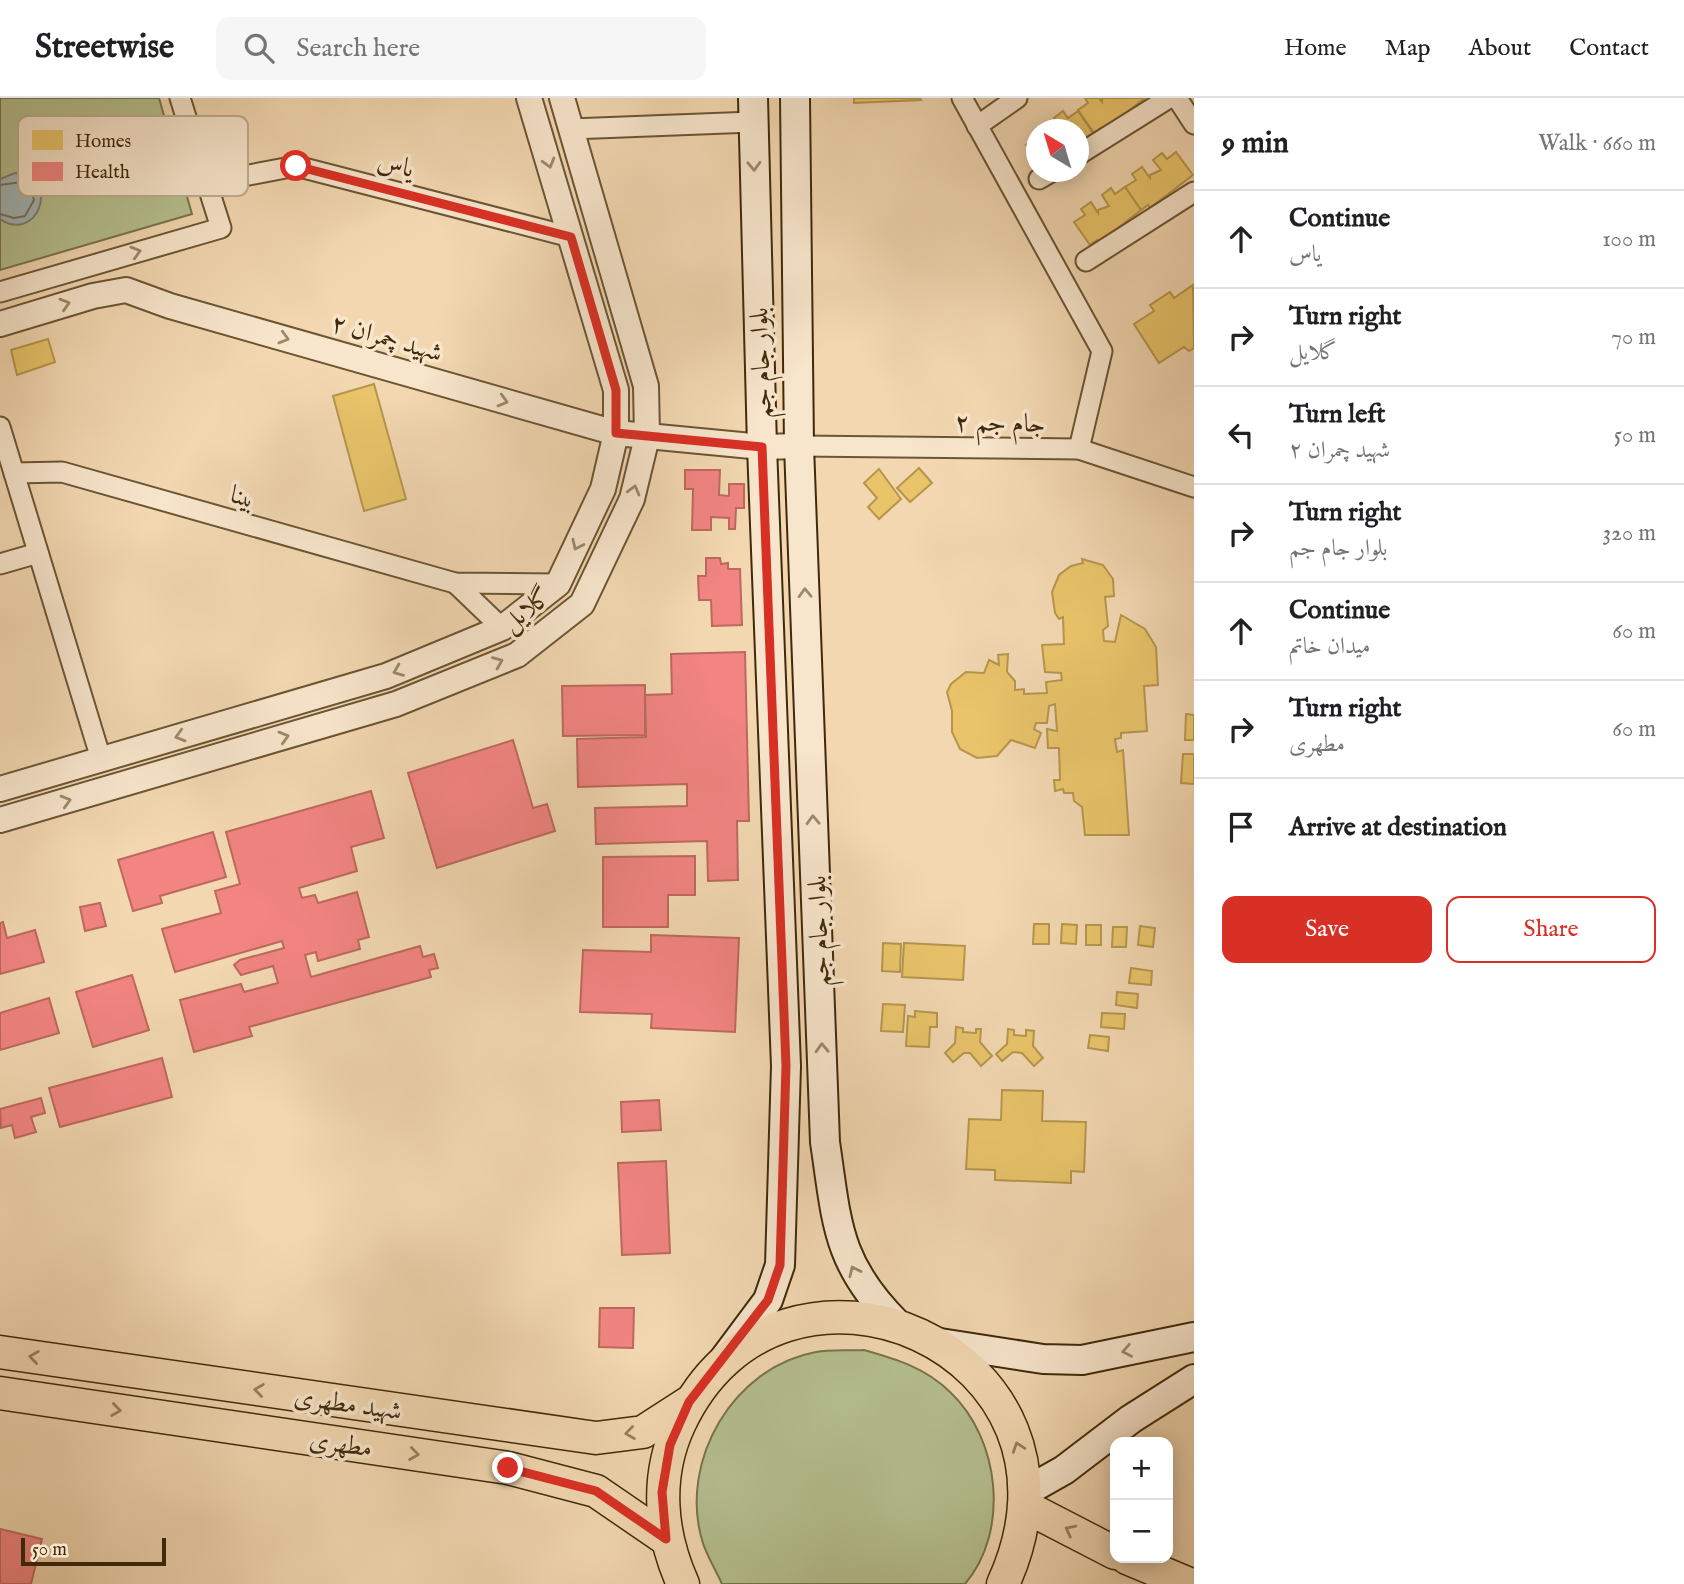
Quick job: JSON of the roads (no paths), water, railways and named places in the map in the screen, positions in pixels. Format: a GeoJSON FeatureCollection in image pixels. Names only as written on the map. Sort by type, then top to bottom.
{"type":"FeatureCollection","features":[{"type":"Feature","properties":{"kind":"main road","name":"بلوار جام جم"},"geometry":{"type":"LineString","coordinates":[[796,98],[799,446],[825,1142],[836,1219],[845,1250],[869,1296],[897,1324]]}},
{"type":"Feature","properties":{"kind":"main road","name":"بلوار جام جم"},"geometry":{"type":"LineString","coordinates":[[719,1366],[768,1300],[780,1265],[786,1066],[762,447],[753,110]]}},
{"type":"Feature","properties":{"kind":"main road"},"geometry":{"type":"LineString","coordinates":[[683,1584],[666,1539],[662,1492],[670,1445],[689,1402],[719,1366],[758,1338],[802,1321],[850,1317],[897,1324],[940,1343],[1018,1356],[1082,1360],[1194,1337]]}},
{"type":"Feature","properties":{"kind":"main road"},"geometry":{"type":"LineString","coordinates":[[940,1343],[977,1374],[1005,1412],[1021,1457],[1025,1499],[1017,1552],[1003,1584]]}},
{"type":"Feature","properties":{"kind":"main road","name":"شهید مطهری"},"geometry":{"type":"LineString","coordinates":[[0,1352],[596,1438],[643,1432],[689,1402]]}},
{"type":"Feature","properties":{"kind":"main road"},"geometry":{"type":"LineString","coordinates":[[1025,1499],[1130,1419],[1194,1379]]}},
{"type":"Feature","properties":{"kind":"main road","name":"مطهری"},"geometry":{"type":"LineString","coordinates":[[0,1393],[508,1468],[596,1491],[666,1539]]}},
{"type":"Feature","properties":{"kind":"main road"},"geometry":{"type":"LineString","coordinates":[[1025,1499],[1110,1550]]}},
{"type":"Feature","properties":{"kind":"main road"},"geometry":{"type":"LineString","coordinates":[[1139,1563],[1189,1584]]}},
{"type":"Feature","properties":{"kind":"street","name":"گلایل"},"geometry":{"type":"LineString","coordinates":[[0,789],[386,676],[502,628],[558,584],[603,489],[616,433],[616,390],[528,98]]}},
{"type":"Feature","properties":{"kind":"street","name":"گلایل"},"geometry":{"type":"LineString","coordinates":[[0,820],[396,705],[517,655],[582,604],[632,499],[647,437],[646,386],[562,98]]}},
{"type":"Feature","properties":{"kind":"street"},"geometry":{"type":"LineString","coordinates":[[962,98],[1102,351],[1079,449]]}},
{"type":"Feature","properties":{"kind":"street"},"geometry":{"type":"LineString","coordinates":[[977,125],[1017,98]]}},
{"type":"Feature","properties":{"kind":"street"},"geometry":{"type":"LineString","coordinates":[[1089,149],[1169,98]]}},
{"type":"Feature","properties":{"kind":"street"},"geometry":{"type":"LineString","coordinates":[[1177,98],[1194,124]]}},
{"type":"Feature","properties":{"kind":"street"},"geometry":{"type":"LineString","coordinates":[[185,99],[189,116]]}},
{"type":"Feature","properties":{"kind":"street"},"geometry":{"type":"LineString","coordinates":[[571,128],[753,110]]}},
{"type":"Feature","properties":{"kind":"street","name":"یاس"},"geometry":{"type":"LineString","coordinates":[[248,175],[296,166],[571,237]]}},
{"type":"Feature","properties":{"kind":"street"},"geometry":{"type":"LineString","coordinates":[[1086,261],[1194,192]]}},
{"type":"Feature","properties":{"kind":"street"},"geometry":{"type":"LineString","coordinates":[[0,292],[221,228],[211,196]]}},
{"type":"Feature","properties":{"kind":"street","name":"شهید چمران ۲"},"geometry":{"type":"LineString","coordinates":[[0,324],[93,296],[126,290],[183,310],[616,433],[762,447],[799,446]]}},
{"type":"Feature","properties":{"kind":"street"},"geometry":{"type":"LineString","coordinates":[[0,427],[102,759]]}},
{"type":"Feature","properties":{"kind":"street","name":"جام جم ۲"},"geometry":{"type":"LineString","coordinates":[[799,446],[1079,449],[1194,487]]}},
{"type":"Feature","properties":{"kind":"street","name":"بینا"},"geometry":{"type":"LineString","coordinates":[[14,474],[62,471],[455,583]]}},
{"type":"Feature","properties":{"kind":"street"},"geometry":{"type":"LineString","coordinates":[[0,564],[38,553]]}},
{"type":"Feature","properties":{"kind":"street"},"geometry":{"type":"LineString","coordinates":[[455,583],[558,584]]}},
{"type":"Feature","properties":{"kind":"street"},"geometry":{"type":"LineString","coordinates":[[455,583],[502,628]]}},
{"type":"Feature","properties":{"kind":"water"},"geometry":{"type":"Polygon","coordinates":[[[18,174],[18,196],[41,196],[39,208],[33,217],[24,223],[13,224],[0,219],[0,179],[18,174]]]}}]}
